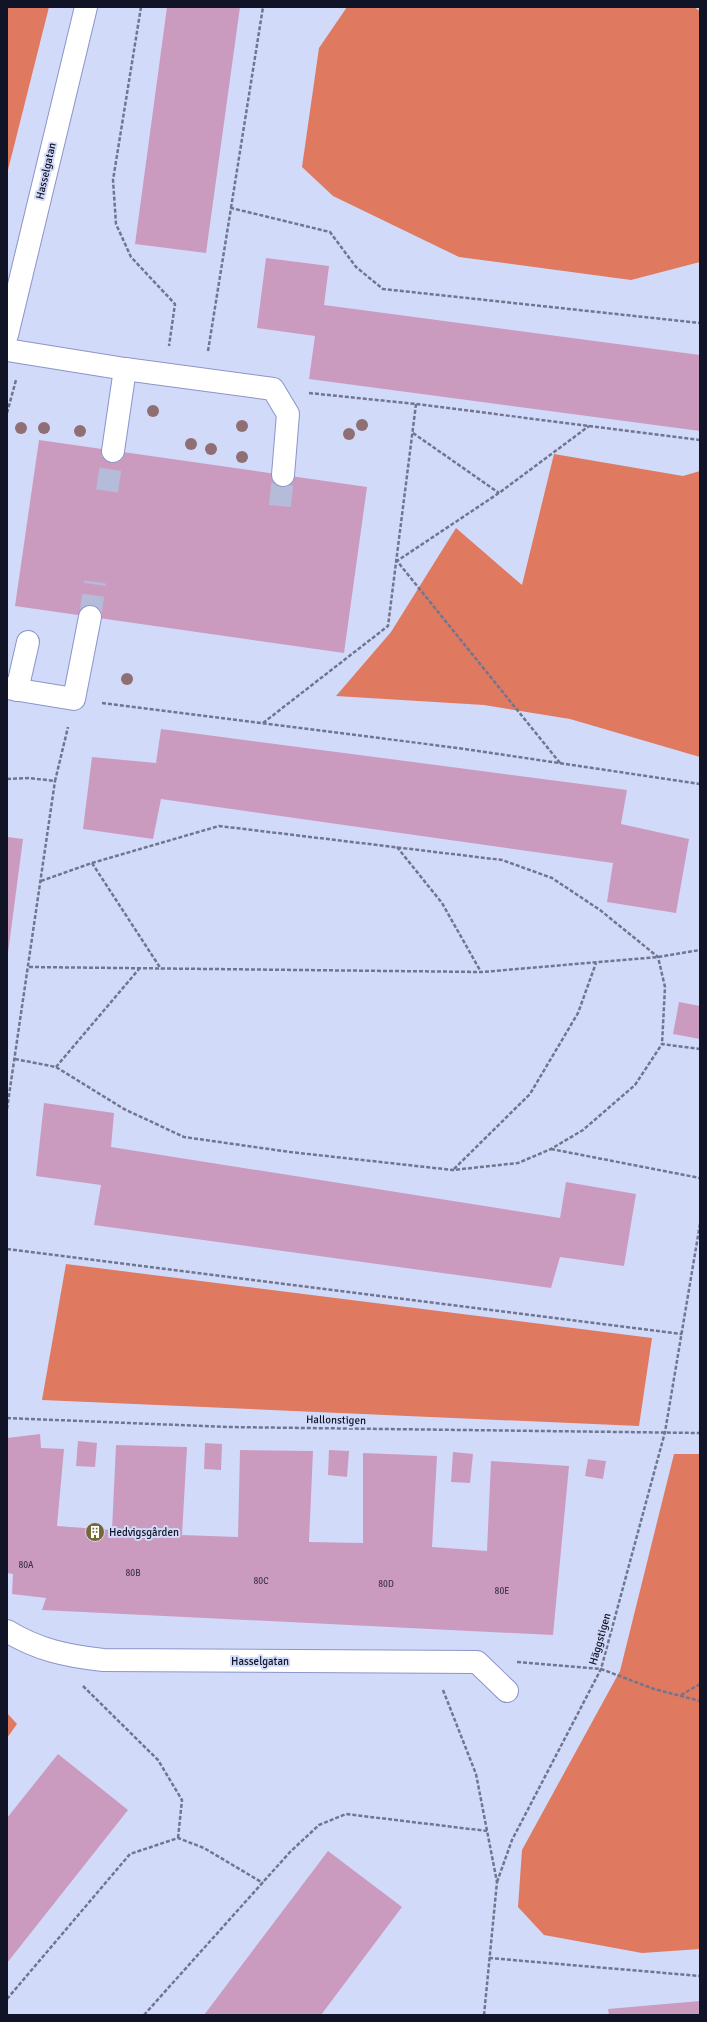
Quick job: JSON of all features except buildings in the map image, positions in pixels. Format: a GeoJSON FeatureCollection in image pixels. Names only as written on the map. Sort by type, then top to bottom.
{"type":"FeatureCollection","features":[{"type":"Feature","properties":{"kind":"street","name":"Hasselgatan"},"geometry":{"type":"LineString","coordinates":[[7,335],[86,7]]}},
{"type":"Feature","properties":{"kind":"street"},"geometry":{"type":"LineString","coordinates":[[7,350],[124,369],[273,389],[288,414],[283,475]]}},
{"type":"Feature","properties":{"kind":"street"},"geometry":{"type":"LineString","coordinates":[[113,451],[124,369]]}},
{"type":"Feature","properties":{"kind":"street"},"geometry":{"type":"LineString","coordinates":[[28,642],[12,689],[74,699],[90,617]]}},
{"type":"Feature","properties":{"kind":"street","name":"Hasselgatan"},"geometry":{"type":"LineString","coordinates":[[7,1631],[26,1643],[64,1655],[103,1660],[477,1662]]}},
{"type":"Feature","properties":{"kind":"street"},"geometry":{"type":"LineString","coordinates":[[477,1662],[507,1691]]}},
{"type":"Feature","properties":{"kind":"path"},"geometry":{"type":"LineString","coordinates":[[141,7],[113,180],[116,224],[131,257],[175,304],[165,374]]}},
{"type":"Feature","properties":{"kind":"path"},"geometry":{"type":"LineString","coordinates":[[203,380],[263,7]]}},
{"type":"Feature","properties":{"kind":"path"},"geometry":{"type":"LineString","coordinates":[[231,208],[330,232],[356,267],[383,289],[700,323]]}},
{"type":"Feature","properties":{"kind":"path"},"geometry":{"type":"LineString","coordinates":[[273,389],[416,404],[700,440]]}},
{"type":"Feature","properties":{"kind":"path"},"geometry":{"type":"LineString","coordinates":[[263,723],[388,626],[416,404]]}},
{"type":"Feature","properties":{"kind":"path"},"geometry":{"type":"LineString","coordinates":[[397,561],[499,493],[589,426]]}},
{"type":"Feature","properties":{"kind":"path"},"geometry":{"type":"LineString","coordinates":[[413,433],[499,493]]}},
{"type":"Feature","properties":{"kind":"path"},"geometry":{"type":"LineString","coordinates":[[397,561],[560,763]]}},
{"type":"Feature","properties":{"kind":"path"},"geometry":{"type":"LineString","coordinates":[[7,1110],[55,781],[74,699],[560,763],[700,784]]}},
{"type":"Feature","properties":{"kind":"path"},"geometry":{"type":"LineString","coordinates":[[7,779],[29,778],[55,781]]}},
{"type":"Feature","properties":{"kind":"path"},"geometry":{"type":"LineString","coordinates":[[15,1059],[56,1067],[124,1109],[184,1137],[290,1152],[453,1170],[518,1163],[551,1149],[583,1130],[634,1085],[662,1044],[665,987],[658,957],[600,910],[552,878],[502,860],[219,826],[92,863],[41,882]]}},
{"type":"Feature","properties":{"kind":"path"},"geometry":{"type":"LineString","coordinates":[[397,847],[442,903],[482,972]]}},
{"type":"Feature","properties":{"kind":"path"},"geometry":{"type":"LineString","coordinates":[[92,863],[161,969]]}},
{"type":"Feature","properties":{"kind":"path"},"geometry":{"type":"LineString","coordinates":[[29,967],[482,972],[658,957],[700,950]]}},
{"type":"Feature","properties":{"kind":"path"},"geometry":{"type":"LineString","coordinates":[[453,1170],[530,1094],[578,1013],[596,963]]}},
{"type":"Feature","properties":{"kind":"path"},"geometry":{"type":"LineString","coordinates":[[56,1067],[139,969]]}},
{"type":"Feature","properties":{"kind":"path"},"geometry":{"type":"LineString","coordinates":[[662,1044],[700,1049]]}},
{"type":"Feature","properties":{"kind":"path"},"geometry":{"type":"LineString","coordinates":[[551,1149],[700,1178]]}},
{"type":"Feature","properties":{"kind":"path","name":"Häggstigen"},"geometry":{"type":"LineString","coordinates":[[497,1882],[512,1840],[601,1669],[665,1432],[700,1224]]}},
{"type":"Feature","properties":{"kind":"path"},"geometry":{"type":"LineString","coordinates":[[7,1249],[682,1334]]}},
{"type":"Feature","properties":{"kind":"path","name":"Hallonstigen"},"geometry":{"type":"LineString","coordinates":[[7,1418],[227,1427],[700,1433]]}},
{"type":"Feature","properties":{"kind":"path"},"geometry":{"type":"LineString","coordinates":[[64,1655],[76,1680],[158,1760],[182,1800],[178,1838]]}},
{"type":"Feature","properties":{"kind":"path"},"geometry":{"type":"LineString","coordinates":[[433,1662],[476,1774],[497,1882],[484,2015]]}},
{"type":"Feature","properties":{"kind":"path"},"geometry":{"type":"LineString","coordinates":[[477,1662],[526,1662],[601,1669],[654,1689],[700,1701]]}},
{"type":"Feature","properties":{"kind":"path"},"geometry":{"type":"LineString","coordinates":[[681,1696],[700,1684]]}},
{"type":"Feature","properties":{"kind":"path"},"geometry":{"type":"LineString","coordinates":[[144,2015],[290,1852],[319,1825],[346,1814],[487,1831]]}},
{"type":"Feature","properties":{"kind":"path"},"geometry":{"type":"LineString","coordinates":[[7,1999],[130,1854],[178,1838],[204,1848],[263,1883]]}},
{"type":"Feature","properties":{"kind":"path"},"geometry":{"type":"LineString","coordinates":[[490,1958],[700,1976]]}},
{"type":"Feature","properties":{"kind":"shaded area"},"geometry":{"type":"Polygon","coordinates":[[[7,7],[49,7],[7,174],[7,7]]]}},
{"type":"Feature","properties":{"kind":"shaded area"},"geometry":{"type":"Polygon","coordinates":[[[347,7],[694,7],[700,11],[700,262],[631,280],[459,257],[333,196],[302,167],[319,48],[347,7]]]}},
{"type":"Feature","properties":{"kind":"shaded area"},"geometry":{"type":"Polygon","coordinates":[[[554,454],[683,476],[700,471],[700,757],[570,719],[484,705],[336,696],[391,632],[456,528],[522,585],[554,454]]]}},
{"type":"Feature","properties":{"kind":"shaded area"},"geometry":{"type":"Polygon","coordinates":[[[66,1264],[652,1338],[639,1426],[42,1400],[66,1264]]]}},
{"type":"Feature","properties":{"kind":"shaded area"},"geometry":{"type":"Polygon","coordinates":[[[674,1454],[700,1454],[700,1949],[642,1953],[544,1935],[518,1907],[522,1850],[620,1671],[674,1454]]]}},
{"type":"Feature","properties":{"kind":"shaded area"},"geometry":{"type":"Polygon","coordinates":[[[7,1713],[17,1724],[7,1738],[7,1713]]]}},
{"type":"Feature","properties":{"kind":"tunnel"},"geometry":{"type":"LineString","coordinates":[[107,491],[113,451]]}},
{"type":"Feature","properties":{"kind":"tunnel"},"geometry":{"type":"LineString","coordinates":[[280,506],[283,475]]}},
{"type":"Feature","properties":{"kind":"tunnel"},"geometry":{"type":"LineString","coordinates":[[90,617],[95,582]]}},
{"type":"Feature","properties":{"kind":"place","name":"Hedvigsgården"},"geometry":{"type":"Point","coordinates":[95,1532]}}]}
